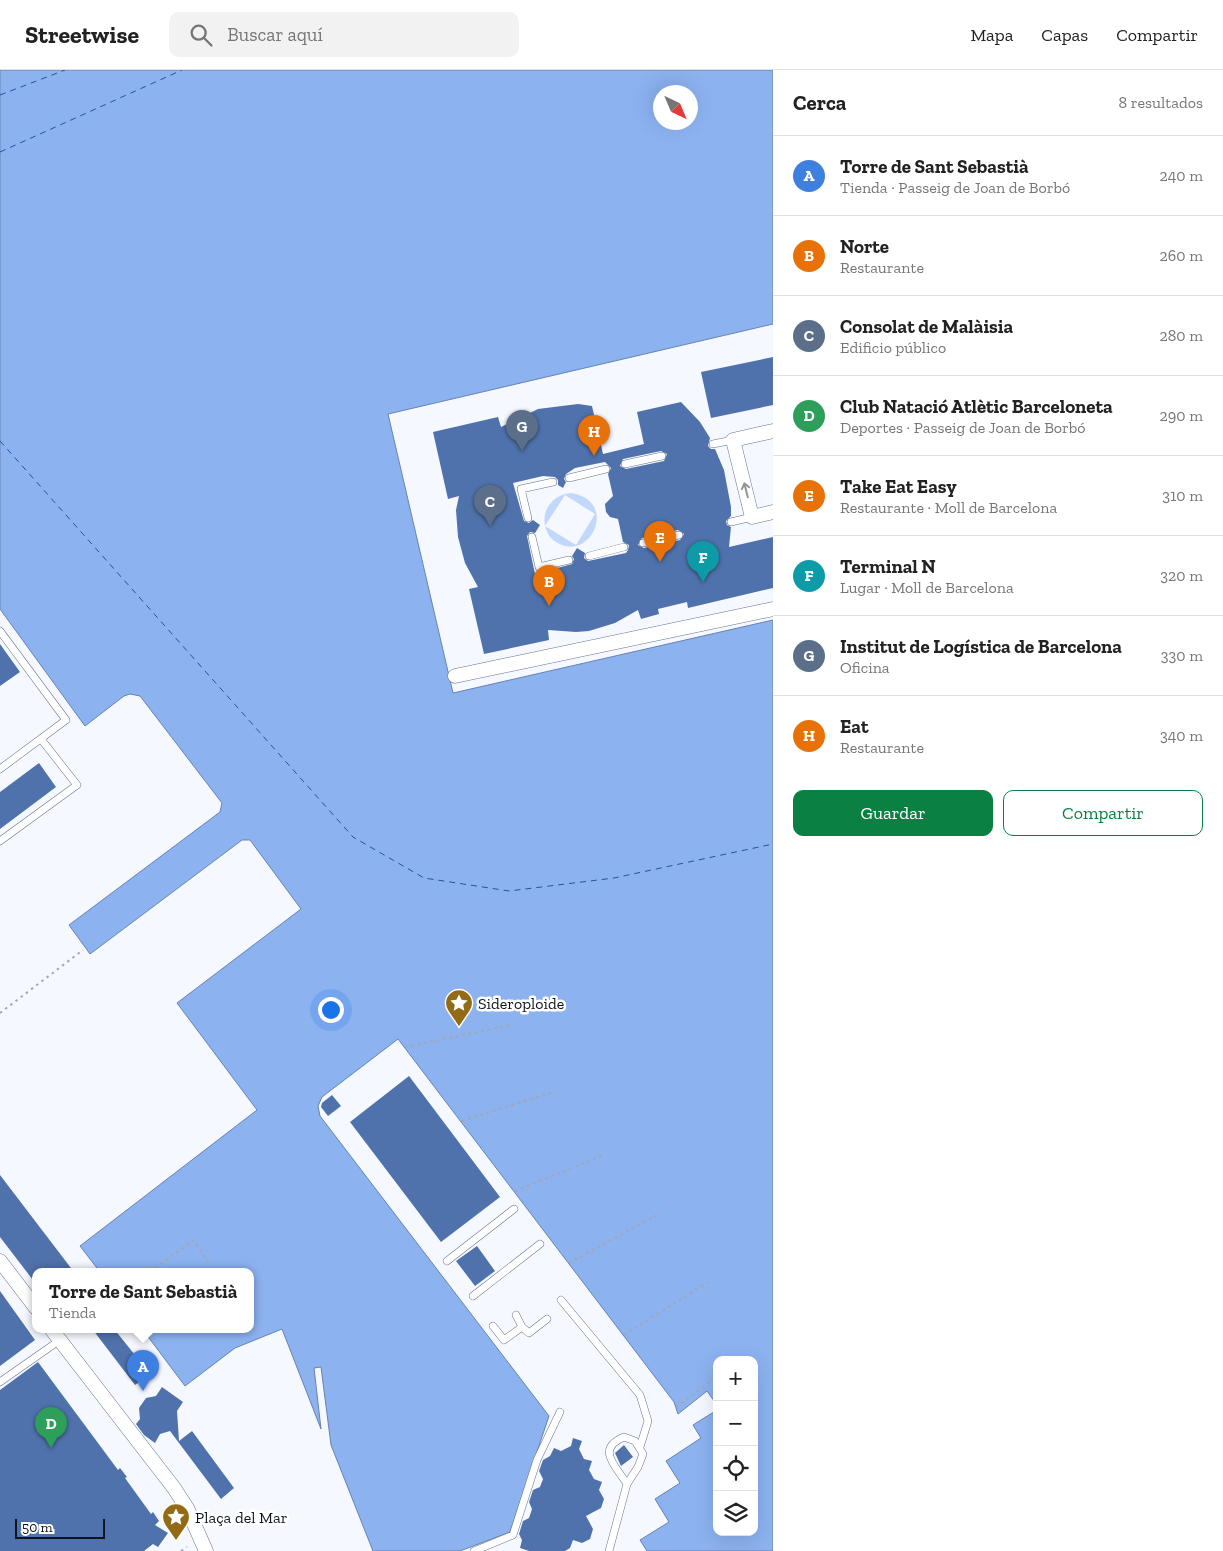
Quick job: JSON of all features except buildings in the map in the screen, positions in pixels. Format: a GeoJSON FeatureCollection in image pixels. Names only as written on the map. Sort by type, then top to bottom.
{"type":"FeatureCollection","features":[{"type":"Feature","properties":{"kind":"street"},"geometry":{"type":"LineString","coordinates":[[773,431],[733,440],[752,517],[773,512]]}},
{"type":"Feature","properties":{"kind":"street"},"geometry":{"type":"LineString","coordinates":[[455,676],[773,609]]}},
{"type":"Feature","properties":{"kind":"street"},"geometry":{"type":"LineString","coordinates":[[0,1261],[32,1303]]}},
{"type":"Feature","properties":{"kind":"street"},"geometry":{"type":"LineString","coordinates":[[56,1335],[174,1488],[187,1508],[206,1551]]}},
{"type":"Feature","properties":{"kind":"lane"},"geometry":{"type":"LineString","coordinates":[[713,444],[733,440]]}},
{"type":"Feature","properties":{"kind":"lane"},"geometry":{"type":"LineString","coordinates":[[625,464],[662,456]]}},
{"type":"Feature","properties":{"kind":"lane"},"geometry":{"type":"LineString","coordinates":[[569,478],[606,469]]}},
{"type":"Feature","properties":{"kind":"lane"},"geometry":{"type":"LineString","coordinates":[[528,518],[521,489],[553,482]]}},
{"type":"Feature","properties":{"kind":"lane"},"geometry":{"type":"LineString","coordinates":[[731,522],[752,517]]}},
{"type":"Feature","properties":{"kind":"lane"},"geometry":{"type":"LineString","coordinates":[[643,543],[679,535]]}},
{"type":"Feature","properties":{"kind":"lane"},"geometry":{"type":"LineString","coordinates":[[532,537],[539,567],[569,560]]}},
{"type":"Feature","properties":{"kind":"lane"},"geometry":{"type":"LineString","coordinates":[[589,556],[624,547]]}},
{"type":"Feature","properties":{"kind":"lane"},"geometry":{"type":"LineString","coordinates":[[0,631],[66,720],[1,767]]}},
{"type":"Feature","properties":{"kind":"lane"},"geometry":{"type":"LineString","coordinates":[[0,841],[76,785],[41,739]]}},
{"type":"Feature","properties":{"kind":"lane"},"geometry":{"type":"LineString","coordinates":[[447,1260],[514,1209]]}},
{"type":"Feature","properties":{"kind":"lane"},"geometry":{"type":"LineString","coordinates":[[473,1296],[540,1244]]}},
{"type":"Feature","properties":{"kind":"lane"},"geometry":{"type":"LineString","coordinates":[[561,1300],[640,1394],[648,1421],[640,1447]]}},
{"type":"Feature","properties":{"kind":"lane"},"geometry":{"type":"LineString","coordinates":[[516,1316],[522,1327],[529,1333],[547,1319]]}},
{"type":"Feature","properties":{"kind":"lane"},"geometry":{"type":"LineString","coordinates":[[493,1326],[504,1340],[522,1327]]}},
{"type":"Feature","properties":{"kind":"lane"},"geometry":{"type":"LineString","coordinates":[[0,1382],[56,1335]]}},
{"type":"Feature","properties":{"kind":"lane"},"geometry":{"type":"LineString","coordinates":[[474,1551],[513,1535],[537,1460],[560,1412]]}},
{"type":"Feature","properties":{"kind":"lane"},"geometry":{"type":"LineString","coordinates":[[609,1551],[627,1484],[638,1467],[643,1454],[640,1447],[633,1440],[624,1437],[614,1441],[608,1452],[609,1458],[627,1484]]}},
{"type":"Feature","properties":{"kind":"lane"},"geometry":{"type":"LineString","coordinates":[[495,1543],[498,1551]]}},
{"type":"Feature","properties":{"kind":"path"},"geometry":{"type":"LineString","coordinates":[[0,1013],[83,950]]}},
{"type":"Feature","properties":{"kind":"path"},"geometry":{"type":"LineString","coordinates":[[405,1047],[511,1025]]}},
{"type":"Feature","properties":{"kind":"path"},"geometry":{"type":"LineString","coordinates":[[462,1121],[553,1092]]}},
{"type":"Feature","properties":{"kind":"path"},"geometry":{"type":"LineString","coordinates":[[515,1191],[604,1155]]}},
{"type":"Feature","properties":{"kind":"path"},"geometry":{"type":"LineString","coordinates":[[569,1263],[657,1216]]}},
{"type":"Feature","properties":{"kind":"path"},"geometry":{"type":"LineString","coordinates":[[155,1268],[193,1240],[211,1266]]}},
{"type":"Feature","properties":{"kind":"path"},"geometry":{"type":"LineString","coordinates":[[624,1335],[708,1282]]}},
{"type":"Feature","properties":{"kind":"path"},"geometry":{"type":"LineString","coordinates":[[676,1407],[713,1380]]}},
{"type":"Feature","properties":{"kind":"path"},"geometry":{"type":"LineString","coordinates":[[181,1551],[187,1547]]}},
{"type":"Feature","properties":{"kind":"shaded area"},"geometry":{"type":"Polygon","coordinates":[[[571,493],[587,499],[595,508],[597,520],[594,531],[586,541],[576,546],[563,545],[550,537],[545,526],[545,515],[547,509],[556,498],[563,495],[571,493]],[[565,495],[545,526],[576,545],[595,514],[565,495]]]}},
{"type":"Feature","properties":{"kind":"water"},"geometry":{"type":"Polygon","coordinates":[[[0,70],[773,70],[773,324],[388,414],[453,693],[773,620],[773,1551],[647,1551],[640,1540],[669,1522],[655,1499],[680,1483],[666,1461],[701,1438],[693,1425],[713,1412],[713,1536],[758,1536],[758,1356],[713,1356],[713,1399],[707,1391],[678,1414],[674,1402],[398,1039],[322,1097],[318,1106],[320,1116],[549,1416],[510,1532],[460,1551],[373,1551],[331,1445],[321,1367],[314,1368],[321,1429],[282,1329],[235,1348],[185,1386],[145,1333],[254,1333],[254,1268],[97,1268],[80,1246],[257,1110],[177,1003],[301,909],[250,840],[242,840],[90,954],[69,925],[220,812],[222,803],[140,696],[130,694],[124,696],[85,726],[0,609],[0,70]]]}},
{"type":"Feature","properties":{"kind":"ferry route"},"geometry":{"type":"LineString","coordinates":[[0,95],[65,70]]}},
{"type":"Feature","properties":{"kind":"ferry route"},"geometry":{"type":"LineString","coordinates":[[0,152],[182,70]]}},
{"type":"Feature","properties":{"kind":"ferry route"},"geometry":{"type":"LineString","coordinates":[[0,441],[353,837],[424,878],[509,891],[614,878],[773,844]]}},
{"type":"Feature","properties":{"kind":"place","name":"Institut de Logística de Barcelona"},"geometry":{"type":"Point","coordinates":[522,451]}},
{"type":"Feature","properties":{"kind":"place","name":"Eat"},"geometry":{"type":"Point","coordinates":[594,456]}},
{"type":"Feature","properties":{"kind":"place","name":"Consolat de Malàisia"},"geometry":{"type":"Point","coordinates":[490,526]}},
{"type":"Feature","properties":{"kind":"place","name":"Take Eat Easy"},"geometry":{"type":"Point","coordinates":[660,562]}},
{"type":"Feature","properties":{"kind":"place","name":"Terminal N"},"geometry":{"type":"Point","coordinates":[703,582]}},
{"type":"Feature","properties":{"kind":"place","name":"Norte"},"geometry":{"type":"Point","coordinates":[549,606]}},
{"type":"Feature","properties":{"kind":"place","name":"Sideroploide"},"geometry":{"type":"Point","coordinates":[459,1027]}},
{"type":"Feature","properties":{"kind":"place","name":"Torre de Sant Sebastià"},"geometry":{"type":"Point","coordinates":[143,1391]}},
{"type":"Feature","properties":{"kind":"place","name":"Club Natació Atlètic Barceloneta"},"geometry":{"type":"Point","coordinates":[51,1448]}},
{"type":"Feature","properties":{"kind":"place","name":"Plaça del Mar"},"geometry":{"type":"Point","coordinates":[176,1541]}}]}
